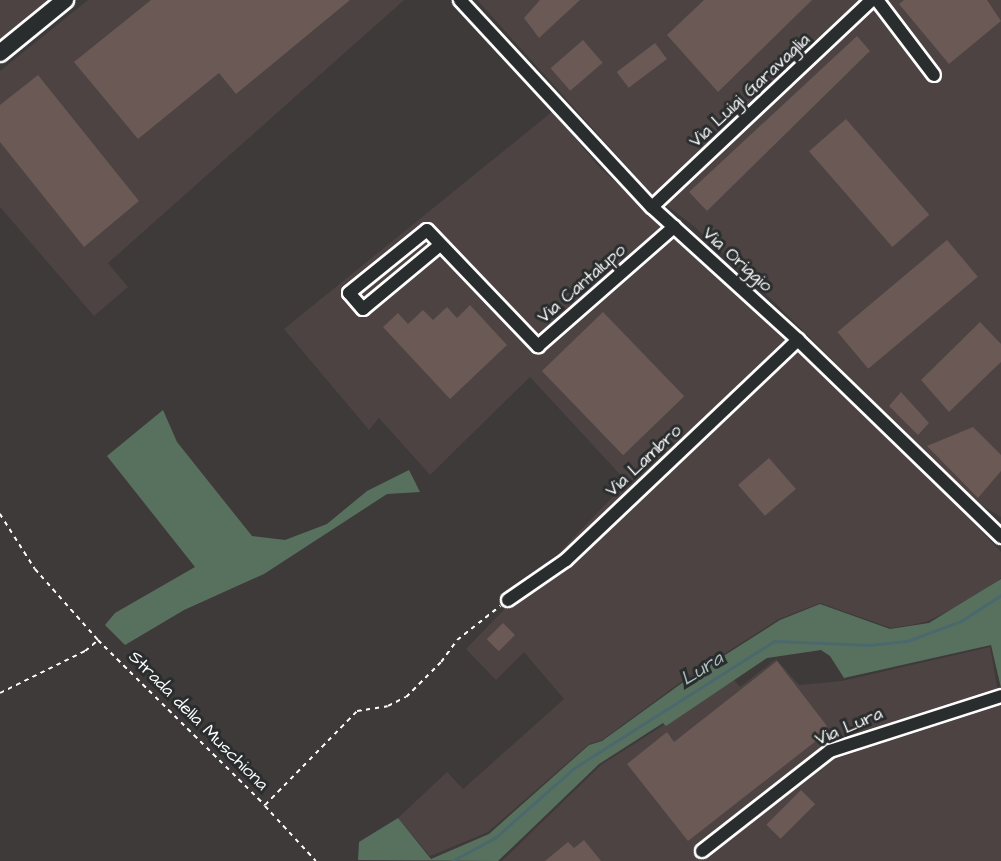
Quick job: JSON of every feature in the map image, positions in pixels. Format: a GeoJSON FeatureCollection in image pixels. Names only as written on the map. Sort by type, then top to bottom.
{"type":"FeatureCollection","features":[{"type":"Feature","properties":{"kind":"main road"},"geometry":{"type":"LineString","coordinates":[[0,53],[65,0]]}},
{"type":"Feature","properties":{"kind":"street","name":"Via Origgio"},"geometry":{"type":"LineString","coordinates":[[460,0],[652,207],[798,339],[996,534]]}},
{"type":"Feature","properties":{"kind":"street","name":"Via Luigi Garavaglia"},"geometry":{"type":"LineString","coordinates":[[652,207],[872,0]]}},
{"type":"Feature","properties":{"kind":"street"},"geometry":{"type":"LineString","coordinates":[[877,0],[934,75]]}},
{"type":"Feature","properties":{"kind":"street","name":"Via Cantalupo"},"geometry":{"type":"LineString","coordinates":[[441,245],[363,309],[349,293],[427,230],[538,346],[674,227]]}},
{"type":"Feature","properties":{"kind":"street","name":"Via Lambro"},"geometry":{"type":"LineString","coordinates":[[508,600],[566,560],[798,339]]}},
{"type":"Feature","properties":{"kind":"street","name":"Via Lura"},"geometry":{"type":"LineString","coordinates":[[702,851],[830,751],[909,722],[1001,696]]}},
{"type":"Feature","properties":{"kind":"path","name":"Strada della Muschiona"},"geometry":{"type":"LineString","coordinates":[[0,514],[35,569],[98,640],[265,805],[357,711],[388,706],[406,697],[441,662],[457,640],[508,600]]}},
{"type":"Feature","properties":{"kind":"path"},"geometry":{"type":"LineString","coordinates":[[0,693],[85,651],[98,640]]}},
{"type":"Feature","properties":{"kind":"path"},"geometry":{"type":"LineString","coordinates":[[265,805],[316,861]]}},
{"type":"Feature","properties":{"kind":"shaded area"},"geometry":{"type":"Polygon","coordinates":[[[0,0],[48,0],[0,39],[0,0]]]}},
{"type":"Feature","properties":{"kind":"shaded area"},"geometry":{"type":"Polygon","coordinates":[[[88,0],[404,0],[108,263],[128,287],[94,316],[0,207],[0,71],[88,0]]]}},
{"type":"Feature","properties":{"kind":"shaded area"},"geometry":{"type":"Polygon","coordinates":[[[477,0],[1001,0],[1001,517],[973,500],[768,296],[696,228],[651,193],[477,0]]]}},
{"type":"Feature","properties":{"kind":"shaded area"},"geometry":{"type":"Polygon","coordinates":[[[553,111],[598,166],[886,430],[1001,552],[1001,578],[965,603],[928,621],[911,625],[891,628],[820,603],[779,619],[689,676],[602,740],[589,744],[488,832],[430,856],[398,818],[447,772],[463,789],[564,699],[524,652],[496,680],[466,649],[627,482],[530,377],[430,475],[379,418],[369,430],[284,329],[553,111]]]}},
{"type":"Feature","properties":{"kind":"shaded area"},"geometry":{"type":"Polygon","coordinates":[[[990,647],[1001,708],[1001,861],[502,861],[601,765],[734,680],[740,687],[776,659],[799,685],[842,681],[990,647]]]}},
{"type":"Feature","properties":{"kind":"green space"},"geometry":{"type":"Polygon","coordinates":[[[163,410],[177,442],[252,536],[285,540],[327,524],[367,491],[409,470],[420,492],[387,494],[264,574],[184,610],[125,645],[105,625],[115,613],[195,567],[107,456],[163,410]]]}},
{"type":"Feature","properties":{"kind":"green space"},"geometry":{"type":"Polygon","coordinates":[[[1001,579],[1001,688],[991,645],[844,678],[830,656],[821,650],[767,658],[666,726],[663,723],[599,764],[498,861],[358,860],[359,842],[398,818],[431,859],[489,834],[589,745],[602,741],[689,678],[780,620],[820,604],[890,629],[929,623],[1001,579]]]}},
{"type":"Feature","properties":{"kind":"building"},"geometry":{"type":"Polygon","coordinates":[[[151,0],[350,0],[236,94],[219,73],[138,139],[74,62],[151,0]]]}},
{"type":"Feature","properties":{"kind":"building"},"geometry":{"type":"Polygon","coordinates":[[[540,0],[580,0],[539,38],[524,18],[540,0]]]}},
{"type":"Feature","properties":{"kind":"building"},"geometry":{"type":"Polygon","coordinates":[[[704,0],[812,0],[718,92],[667,35],[704,0]]]}},
{"type":"Feature","properties":{"kind":"building"},"geometry":{"type":"Polygon","coordinates":[[[904,0],[987,0],[1001,21],[949,64],[899,4],[904,0]]]}},
{"type":"Feature","properties":{"kind":"building"},"geometry":{"type":"Polygon","coordinates":[[[857,36],[870,51],[707,211],[689,192],[857,36]]]}},
{"type":"Feature","properties":{"kind":"building"},"geometry":{"type":"Polygon","coordinates":[[[583,40],[603,63],[570,91],[551,68],[583,40]]]}},
{"type":"Feature","properties":{"kind":"building"},"geometry":{"type":"Polygon","coordinates":[[[655,43],[667,59],[629,88],[617,72],[655,43]]]}},
{"type":"Feature","properties":{"kind":"building"},"geometry":{"type":"Polygon","coordinates":[[[38,75],[139,201],[84,247],[0,142],[0,105],[38,75]]]}},
{"type":"Feature","properties":{"kind":"building"},"geometry":{"type":"Polygon","coordinates":[[[846,119],[929,215],[892,247],[809,151],[846,119]]]}},
{"type":"Feature","properties":{"kind":"building"},"geometry":{"type":"Polygon","coordinates":[[[947,240],[978,277],[868,369],[837,332],[947,240]]]}},
{"type":"Feature","properties":{"kind":"building"},"geometry":{"type":"Polygon","coordinates":[[[470,305],[507,345],[450,399],[383,327],[398,313],[408,324],[423,310],[433,320],[447,307],[457,318],[470,305]]]}},
{"type":"Feature","properties":{"kind":"building"},"geometry":{"type":"Polygon","coordinates":[[[603,312],[684,396],[623,455],[542,371],[603,312]]]}},
{"type":"Feature","properties":{"kind":"building"},"geometry":{"type":"Polygon","coordinates":[[[980,322],[1001,344],[1001,362],[949,412],[921,380],[980,322]]]}},
{"type":"Feature","properties":{"kind":"building"},"geometry":{"type":"Polygon","coordinates":[[[901,392],[929,423],[918,435],[889,406],[901,392]]]}},
{"type":"Feature","properties":{"kind":"building"},"geometry":{"type":"Polygon","coordinates":[[[973,427],[1001,455],[1001,471],[978,498],[927,446],[973,427]]]}},
{"type":"Feature","properties":{"kind":"building"},"geometry":{"type":"Polygon","coordinates":[[[769,458],[796,489],[765,516],[738,485],[769,458]]]}},
{"type":"Feature","properties":{"kind":"building"},"geometry":{"type":"Polygon","coordinates":[[[503,623],[515,635],[499,651],[487,639],[503,623]]]}},
{"type":"Feature","properties":{"kind":"building"},"geometry":{"type":"Polygon","coordinates":[[[777,661],[830,730],[688,841],[627,764],[667,732],[674,742],[777,661]]]}},
{"type":"Feature","properties":{"kind":"building"},"geometry":{"type":"Polygon","coordinates":[[[801,790],[815,804],[780,839],[766,825],[801,790]]]}},
{"type":"Feature","properties":{"kind":"building"},"geometry":{"type":"Polygon","coordinates":[[[584,840],[601,861],[545,861],[568,842],[574,848],[584,840]]]}},
{"type":"Feature","properties":{"kind":"waterway","name":"Lura"},"geometry":{"type":"LineString","coordinates":[[452,861],[496,837],[574,768],[774,641],[869,645],[907,641],[961,621],[1001,595]]}}]}
